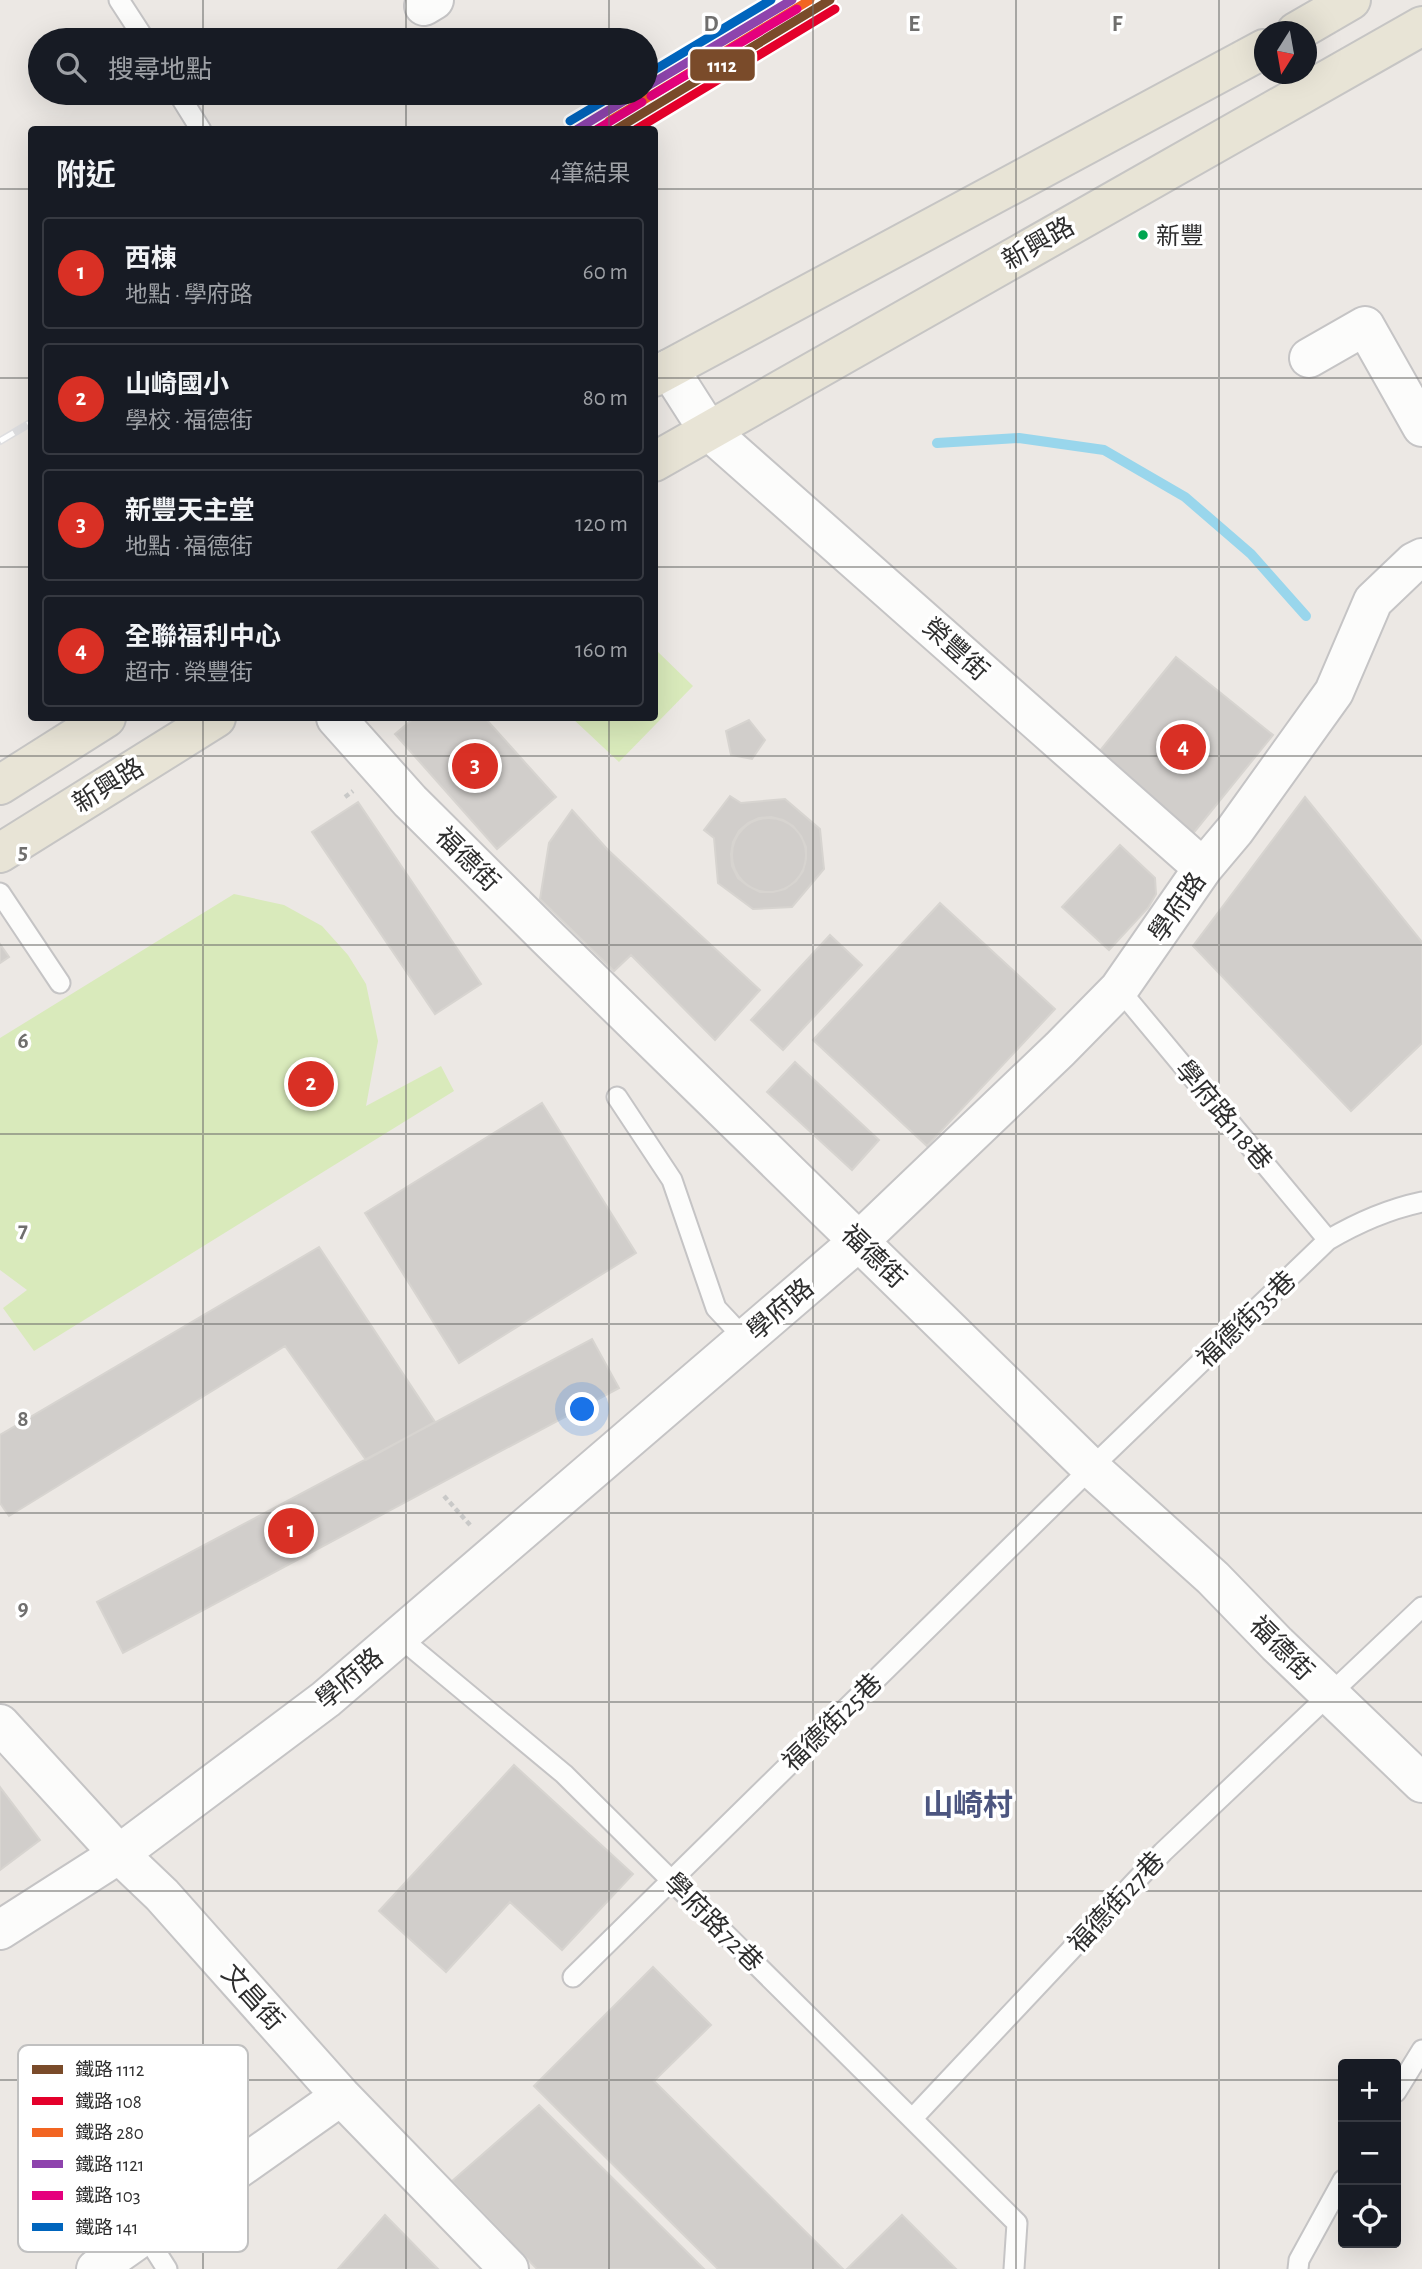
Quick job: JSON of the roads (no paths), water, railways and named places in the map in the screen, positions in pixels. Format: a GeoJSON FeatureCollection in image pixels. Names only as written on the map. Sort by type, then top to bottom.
{"type":"FeatureCollection","features":[{"type":"Feature","properties":{"kind":"main road"},"geometry":{"type":"LineString","coordinates":[[1315,21],[1351,0]]}},
{"type":"Feature","properties":{"kind":"main road","name":"新興路"},"geometry":{"type":"LineString","coordinates":[[658,460],[1422,26]]}},
{"type":"Feature","properties":{"kind":"main road"},"geometry":{"type":"LineString","coordinates":[[662,373],[1254,55]]}},
{"type":"Feature","properties":{"kind":"main road"},"geometry":{"type":"LineString","coordinates":[[0,785],[101,721]]}},
{"type":"Feature","properties":{"kind":"main road","name":"新興路"},"geometry":{"type":"LineString","coordinates":[[0,853],[211,721]]}},
{"type":"Feature","properties":{"kind":"street"},"geometry":{"type":"LineString","coordinates":[[1309,358],[1364,326],[1422,427]]}},
{"type":"Feature","properties":{"kind":"street","name":"榮豐街"},"geometry":{"type":"LineString","coordinates":[[662,373],[708,430],[1203,869]]}},
{"type":"Feature","properties":{"kind":"street","name":"學府路"},"geometry":{"type":"LineString","coordinates":[[0,1930],[119,1854],[326,1699],[859,1241],[1119,989],[1203,869],[1235,830],[1334,692],[1373,601],[1414,562],[1422,558]]}},
{"type":"Feature","properties":{"kind":"street","name":"福德街"},"geometry":{"type":"LineString","coordinates":[[339,721],[410,801],[1091,1468],[1213,1578],[1330,1696],[1422,1783]]}},
{"type":"Feature","properties":{"kind":"street","name":"文昌街"},"geometry":{"type":"LineString","coordinates":[[0,1724],[119,1854],[162,1895],[341,2096],[509,2269]]}},
{"type":"Feature","properties":{"kind":"street"},"geometry":{"type":"LineString","coordinates":[[248,2163],[341,2096]]}},
{"type":"Feature","properties":{"kind":"street"},"geometry":{"type":"LineString","coordinates":[[96,2269],[122,2252]]}},
{"type":"Feature","properties":{"kind":"lane"},"geometry":{"type":"LineString","coordinates":[[120,0],[138,28]]}},
{"type":"Feature","properties":{"kind":"lane"},"geometry":{"type":"LineString","coordinates":[[185,105],[199,126]]}},
{"type":"Feature","properties":{"kind":"lane"},"geometry":{"type":"LineString","coordinates":[[0,893],[60,984]]}},
{"type":"Feature","properties":{"kind":"lane","name":"學府路118巷"},"geometry":{"type":"LineString","coordinates":[[1119,989],[1328,1240]]}},
{"type":"Feature","properties":{"kind":"lane"},"geometry":{"type":"LineString","coordinates":[[617,1097],[672,1180],[716,1308],[744,1339]]}},
{"type":"Feature","properties":{"kind":"lane","name":"福德街35巷"},"geometry":{"type":"LineString","coordinates":[[1091,1468],[1328,1240],[1346,1229],[1402,1206],[1422,1202]]}},
{"type":"Feature","properties":{"kind":"lane","name":"福德街25巷"},"geometry":{"type":"LineString","coordinates":[[573,1977],[1091,1468]]}},
{"type":"Feature","properties":{"kind":"lane","name":"福德街27巷"},"geometry":{"type":"LineString","coordinates":[[912,2119],[1163,1852],[1422,1607]]}},
{"type":"Feature","properties":{"kind":"lane","name":"學府路72巷"},"geometry":{"type":"LineString","coordinates":[[398,1636],[564,1774],[1017,2223],[1014,2269]]}},
{"type":"Feature","properties":{"kind":"lane"},"geometry":{"type":"LineString","coordinates":[[1401,2084],[1422,2050]]}},
{"type":"Feature","properties":{"kind":"lane"},"geometry":{"type":"LineString","coordinates":[[1298,2269],[1299,2260],[1340,2185]]}},
{"type":"Feature","properties":{"kind":"lane"},"geometry":{"type":"LineString","coordinates":[[156,2252],[167,2269]]}},
{"type":"Feature","properties":{"kind":"waterway"},"geometry":{"type":"LineString","coordinates":[[937,443],[1019,438],[1104,450],[1185,497],[1251,554],[1306,616]]}},
{"type":"Feature","properties":{"kind":"railway"},"geometry":{"type":"LineString","coordinates":[[0,441],[28,424]]}},
{"type":"Feature","properties":{"kind":"rail line","name":"141"},"geometry":{"type":"LineString","coordinates":[[658,68],[771,0]]}},
{"type":"Feature","properties":{"kind":"rail line","name":"1121"},"geometry":{"type":"LineString","coordinates":[[658,80],[792,0]]}},
{"type":"Feature","properties":{"kind":"rail line","name":"280"},"geometry":{"type":"LineString","coordinates":[[658,92],[810,0]]}},
{"type":"Feature","properties":{"kind":"rail line","name":"1112"},"geometry":{"type":"LineString","coordinates":[[658,104],[830,0]]}},
{"type":"Feature","properties":{"kind":"rail line","name":"103"},"geometry":{"type":"LineString","coordinates":[[658,92],[797,9]]}},
{"type":"Feature","properties":{"kind":"rail line","name":"108"},"geometry":{"type":"LineString","coordinates":[[642,126],[835,9]]}},
{"type":"Feature","properties":{"kind":"rail line","name":"141"},"geometry":{"type":"LineString","coordinates":[[570,121],[597,105]]}},
{"type":"Feature","properties":{"kind":"rail line","name":"1121"},"geometry":{"type":"LineString","coordinates":[[583,126],[617,105]]}},
{"type":"Feature","properties":{"kind":"rail line","name":"280"},"geometry":{"type":"LineString","coordinates":[[609,121],[636,105]]}},
{"type":"Feature","properties":{"kind":"rail line","name":"103"},"geometry":{"type":"LineString","coordinates":[[603,126],[637,105]]}},
{"type":"Feature","properties":{"kind":"rail line","name":"1112"},"geometry":{"type":"LineString","coordinates":[[622,126],[656,105]]}},
{"type":"Feature","properties":{"kind":"place","name":"新豐"},"geometry":{"type":"Point","coordinates":[1143,235]}},
{"type":"Feature","properties":{"kind":"place","name":"全聯福利中心"},"geometry":{"type":"Point","coordinates":[1183,747]}},
{"type":"Feature","properties":{"kind":"place","name":"新豐天主堂"},"geometry":{"type":"Point","coordinates":[475,766]}},
{"type":"Feature","properties":{"kind":"place","name":"山崎國小"},"geometry":{"type":"Point","coordinates":[311,1084]}},
{"type":"Feature","properties":{"kind":"place","name":"西棟"},"geometry":{"type":"Point","coordinates":[291,1531]}},
{"type":"Feature","properties":{"kind":"district","name":"山崎村"},"geometry":{"type":"Point","coordinates":[968,1805]}}]}
